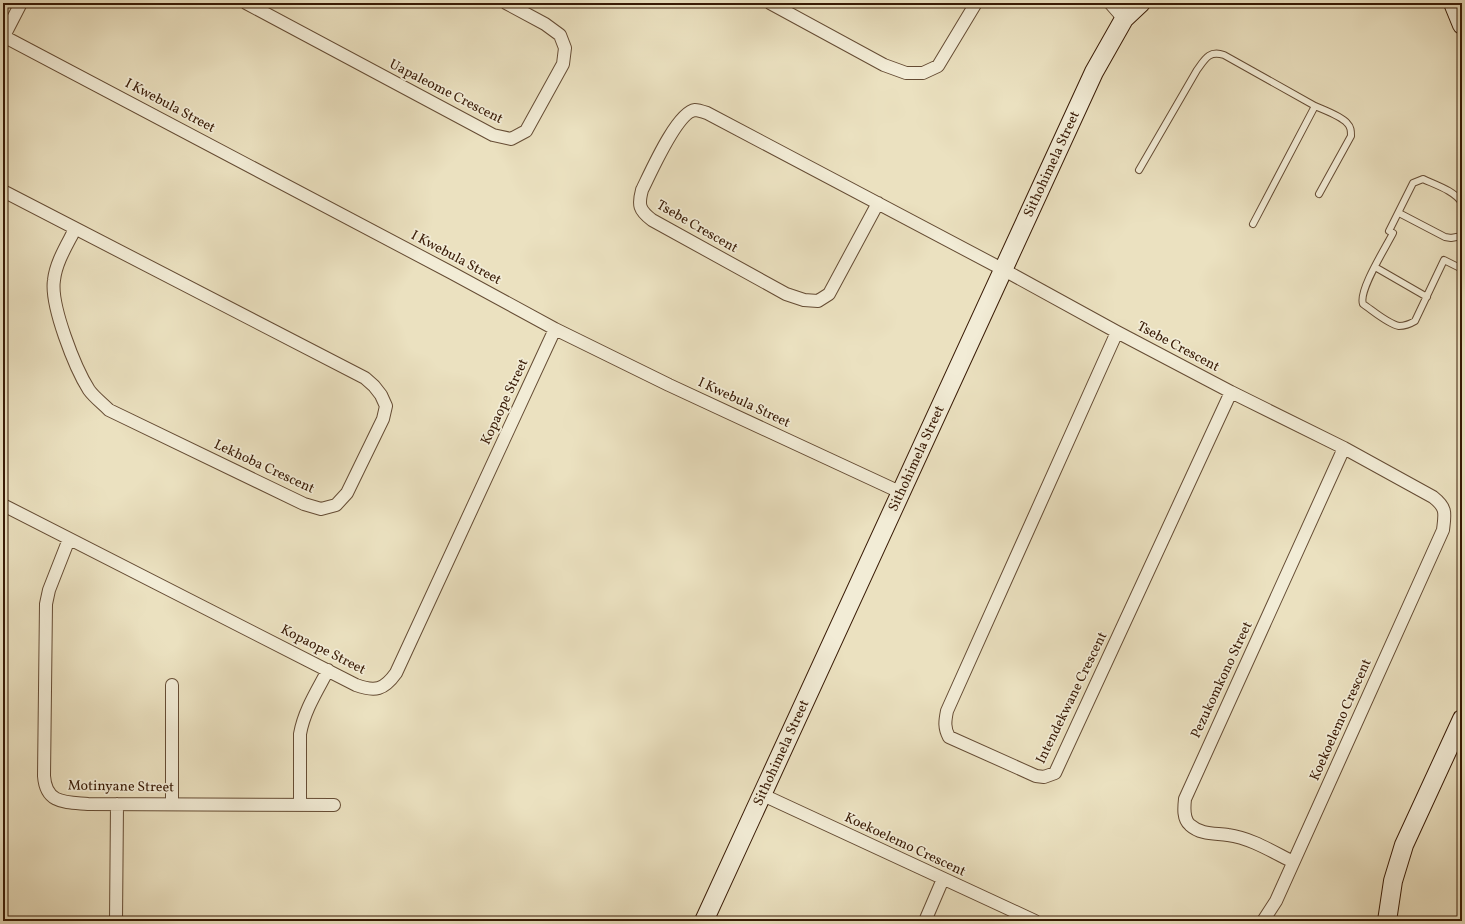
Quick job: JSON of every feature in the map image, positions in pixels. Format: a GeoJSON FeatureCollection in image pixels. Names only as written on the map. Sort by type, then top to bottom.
{"type":"FeatureCollection","features":[{"type":"Feature","properties":{"kind":"street"},"geometry":{"type":"LineString","coordinates":[[3,36],[21,3]]}},
{"type":"Feature","properties":{"kind":"street","name":"Uapaleome Crescent"},"geometry":{"type":"LineString","coordinates":[[246,3],[493,135],[511,139],[526,131],[563,64],[566,48],[560,35],[545,24],[506,3]]}},
{"type":"Feature","properties":{"kind":"street"},"geometry":{"type":"LineString","coordinates":[[770,3],[884,64],[906,73],[922,73],[938,66],[976,3]]}},
{"type":"Feature","properties":{"kind":"street"},"geometry":{"type":"LineString","coordinates":[[1110,3],[1124,19]]}},
{"type":"Feature","properties":{"kind":"street","name":"Sithohimela Street"},"geometry":{"type":"LineString","coordinates":[[704,921],[902,493],[1094,72],[1124,19],[1141,3]]}},
{"type":"Feature","properties":{"kind":"street"},"geometry":{"type":"LineString","coordinates":[[1453,3],[1462,25]]}},
{"type":"Feature","properties":{"kind":"street","name":"I Kwebula Street"},"geometry":{"type":"LineString","coordinates":[[3,36],[555,329],[669,385],[902,493]]}},
{"type":"Feature","properties":{"kind":"street","name":"Tsebe Crescent"},"geometry":{"type":"LineString","coordinates":[[878,203],[829,294],[818,301],[804,300],[786,294],[652,220],[642,212],[639,201],[642,190],[676,126],[684,116],[694,110],[707,113],[878,203],[1004,270],[1230,392],[1344,448],[1433,497],[1441,504],[1445,515],[1443,530]]}},
{"type":"Feature","properties":{"kind":"street","name":"Lekhoba Crescent"},"geometry":{"type":"LineString","coordinates":[[3,191],[365,378],[374,386],[381,395],[386,406],[383,419],[347,493],[336,505],[321,509],[304,504],[108,410],[90,391],[78,369],[58,315],[53,295],[54,279],[59,261],[75,229]]}},
{"type":"Feature","properties":{"kind":"street","name":"Kopaope Street"},"geometry":{"type":"LineString","coordinates":[[3,505],[356,684],[369,688],[380,688],[386,686],[396,673],[555,329]]}},
{"type":"Feature","properties":{"kind":"street","name":"Intendekwane Crescent"},"geometry":{"type":"LineString","coordinates":[[1117,332],[947,711],[945,730],[949,737],[1036,776],[1044,777],[1056,773],[1230,392]]}},
{"type":"Feature","properties":{"kind":"street","name":"Pezukomkono Street"},"geometry":{"type":"LineString","coordinates":[[1293,862],[1244,838],[1228,834],[1208,833],[1197,829],[1189,824],[1185,818],[1185,799],[1344,448]]}},
{"type":"Feature","properties":{"kind":"street","name":"Koekoelemo Crescent"},"geometry":{"type":"LineString","coordinates":[[1263,921],[1276,901],[1443,530]]}},
{"type":"Feature","properties":{"kind":"street","name":"Motinyane Street"},"geometry":{"type":"LineString","coordinates":[[69,539],[49,590],[46,604],[45,786],[48,793],[53,798],[63,802],[88,804],[334,804]]}},
{"type":"Feature","properties":{"kind":"street"},"geometry":{"type":"LineString","coordinates":[[300,804],[300,734],[309,706],[328,670]]}},
{"type":"Feature","properties":{"kind":"street"},"geometry":{"type":"LineString","coordinates":[[172,685],[172,803]]}},
{"type":"Feature","properties":{"kind":"street"},"geometry":{"type":"LineString","coordinates":[[1387,921],[1393,881],[1404,845],[1462,719]]}},
{"type":"Feature","properties":{"kind":"street","name":"Koekoelemo Crescent"},"geometry":{"type":"LineString","coordinates":[[763,795],[1035,921]]}},
{"type":"Feature","properties":{"kind":"street"},"geometry":{"type":"LineString","coordinates":[[116,921],[117,804]]}},
{"type":"Feature","properties":{"kind":"street"},"geometry":{"type":"LineString","coordinates":[[925,921],[943,879]]}},
{"type":"Feature","properties":{"kind":"lane"},"geometry":{"type":"LineString","coordinates":[[1139,170],[1197,70],[1204,60],[1211,54],[1217,53],[1224,55],[1348,123],[1351,128],[1351,136],[1319,194]]}},
{"type":"Feature","properties":{"kind":"lane"},"geometry":{"type":"LineString","coordinates":[[1253,224],[1315,106]]}},
{"type":"Feature","properties":{"kind":"lane"},"geometry":{"type":"LineString","coordinates":[[1462,203],[1454,194],[1423,178],[1413,183],[1375,267],[1364,286],[1361,300],[1363,304],[1390,322],[1399,326],[1408,325],[1415,321],[1444,260],[1462,269]]}},
{"type":"Feature","properties":{"kind":"lane"},"geometry":{"type":"LineString","coordinates":[[1399,213],[1445,237],[1451,238],[1462,236]]}},
{"type":"Feature","properties":{"kind":"lane"},"geometry":{"type":"LineString","coordinates":[[1375,267],[1427,297]]}}]}
